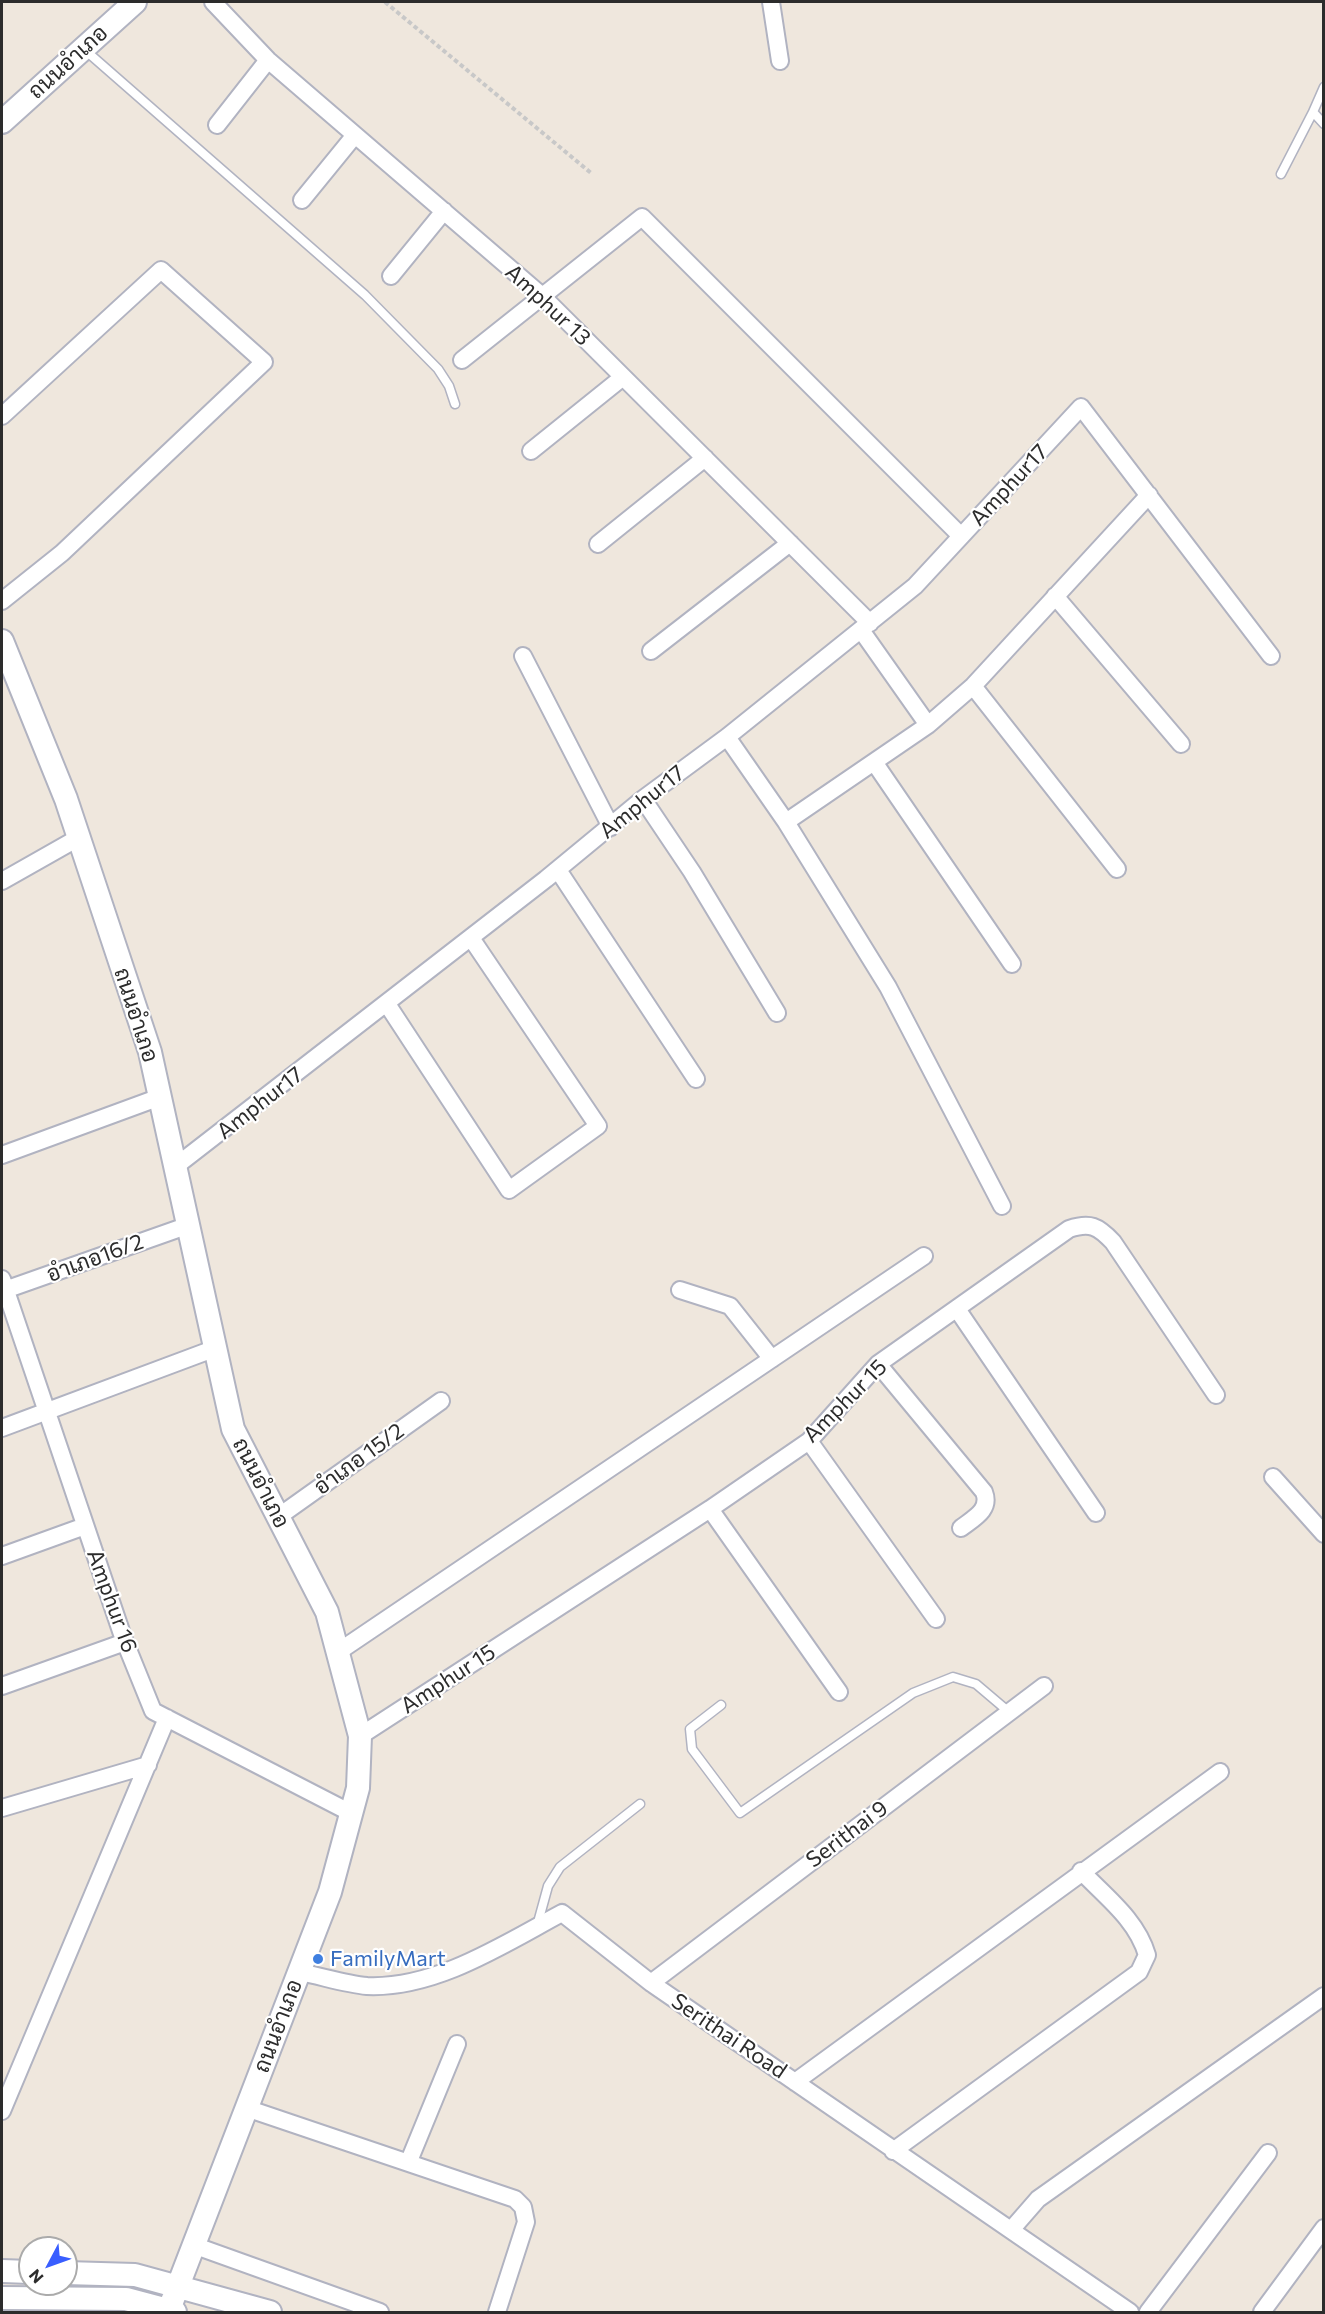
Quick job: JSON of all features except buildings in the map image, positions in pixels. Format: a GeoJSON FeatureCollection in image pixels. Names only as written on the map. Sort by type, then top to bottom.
{"type":"FeatureCollection","features":[{"type":"Feature","properties":{"kind":"street","name":"ถนนอำเภอ"},"geometry":{"type":"LineString","coordinates":[[2,122],[135,2]]}},
{"type":"Feature","properties":{"kind":"street","name":"Amphur 13"},"geometry":{"type":"LineString","coordinates":[[213,2],[268,60],[541,295],[790,543],[866,627],[928,725]]}},
{"type":"Feature","properties":{"kind":"street"},"geometry":{"type":"LineString","coordinates":[[771,2],[780,61]]}},
{"type":"Feature","properties":{"kind":"street"},"geometry":{"type":"LineString","coordinates":[[216,125],[268,60]]}},
{"type":"Feature","properties":{"kind":"street"},"geometry":{"type":"LineString","coordinates":[[302,200],[356,135]]}},
{"type":"Feature","properties":{"kind":"street"},"geometry":{"type":"LineString","coordinates":[[391,276],[444,211]]}},
{"type":"Feature","properties":{"kind":"street"},"geometry":{"type":"LineString","coordinates":[[462,360],[541,295],[642,218],[962,536]]}},
{"type":"Feature","properties":{"kind":"street"},"geometry":{"type":"LineString","coordinates":[[2,416],[160,270],[264,362],[62,553],[2,601]]}},
{"type":"Feature","properties":{"kind":"street"},"geometry":{"type":"LineString","coordinates":[[531,451],[623,377]]}},
{"type":"Feature","properties":{"kind":"street","name":"Amphur17"},"geometry":{"type":"LineString","coordinates":[[176,1166],[558,870],[643,799],[727,737],[915,586],[1081,407],[1149,495]]}},
{"type":"Feature","properties":{"kind":"street"},"geometry":{"type":"LineString","coordinates":[[597,544],[705,458]]}},
{"type":"Feature","properties":{"kind":"street"},"geometry":{"type":"LineString","coordinates":[[786,822],[928,725],[973,686],[1149,495],[1271,656]]}},
{"type":"Feature","properties":{"kind":"street"},"geometry":{"type":"LineString","coordinates":[[651,651],[790,543]]}},
{"type":"Feature","properties":{"kind":"street"},"geometry":{"type":"LineString","coordinates":[[1055,596],[1181,744]]}},
{"type":"Feature","properties":{"kind":"street","name":"ถนนอำเภอ"},"geometry":{"type":"LineString","coordinates":[[2,642],[66,799],[150,1052],[233,1429],[327,1612],[360,1736],[358,1788],[330,1892],[177,2286],[170,2312]]}},
{"type":"Feature","properties":{"kind":"street"},"geometry":{"type":"LineString","coordinates":[[523,656],[611,827]]}},
{"type":"Feature","properties":{"kind":"street"},"geometry":{"type":"LineString","coordinates":[[973,686],[1117,869]]}},
{"type":"Feature","properties":{"kind":"street"},"geometry":{"type":"LineString","coordinates":[[727,737],[786,822],[888,987],[1002,1206]]}},
{"type":"Feature","properties":{"kind":"street"},"geometry":{"type":"LineString","coordinates":[[874,762],[1012,964]]}},
{"type":"Feature","properties":{"kind":"street"},"geometry":{"type":"LineString","coordinates":[[643,799],[692,872],[777,1013]]}},
{"type":"Feature","properties":{"kind":"street"},"geometry":{"type":"LineString","coordinates":[[2,881],[78,838]]}},
{"type":"Feature","properties":{"kind":"street"},"geometry":{"type":"LineString","coordinates":[[558,870],[696,1079]]}},
{"type":"Feature","properties":{"kind":"street"},"geometry":{"type":"LineString","coordinates":[[387,1004],[509,1190],[598,1125],[471,938]]}},
{"type":"Feature","properties":{"kind":"street"},"geometry":{"type":"LineString","coordinates":[[2,1155],[160,1097]]}},
{"type":"Feature","properties":{"kind":"street","name":"Amphur 15"},"geometry":{"type":"LineString","coordinates":[[360,1736],[710,1509],[809,1441],[878,1364],[1068,1229],[1086,1224],[1099,1227],[1113,1242],[1215,1395]]}},
{"type":"Feature","properties":{"kind":"street","name":"อำเภอ16/2"},"geometry":{"type":"LineString","coordinates":[[3,1287],[189,1225]]}},
{"type":"Feature","properties":{"kind":"street"},"geometry":{"type":"LineString","coordinates":[[338,1652],[924,1256]]}},
{"type":"Feature","properties":{"kind":"street","name":"Amphur 16"},"geometry":{"type":"LineString","coordinates":[[3,1287],[125,1642],[153,1711],[351,1813]]}},
{"type":"Feature","properties":{"kind":"street"},"geometry":{"type":"LineString","coordinates":[[680,1290],[730,1306],[772,1359]]}},
{"type":"Feature","properties":{"kind":"street"},"geometry":{"type":"LineString","coordinates":[[957,1310],[1096,1513]]}},
{"type":"Feature","properties":{"kind":"street"},"geometry":{"type":"LineString","coordinates":[[2,1428],[216,1348]]}},
{"type":"Feature","properties":{"kind":"street"},"geometry":{"type":"LineString","coordinates":[[878,1364],[984,1492],[987,1501],[985,1508],[961,1528]]}},
{"type":"Feature","properties":{"kind":"street","name":"อำเภอ 15/2"},"geometry":{"type":"LineString","coordinates":[[278,1517],[441,1401]]}},
{"type":"Feature","properties":{"kind":"street"},"geometry":{"type":"LineString","coordinates":[[809,1441],[936,1619]]}},
{"type":"Feature","properties":{"kind":"street"},"geometry":{"type":"LineString","coordinates":[[1273,1477],[1323,1534]]}},
{"type":"Feature","properties":{"kind":"street"},"geometry":{"type":"LineString","coordinates":[[710,1509],[839,1692]]}},
{"type":"Feature","properties":{"kind":"street"},"geometry":{"type":"LineString","coordinates":[[2,1556],[85,1526]]}},
{"type":"Feature","properties":{"kind":"street"},"geometry":{"type":"LineString","coordinates":[[2,1686],[125,1642]]}},
{"type":"Feature","properties":{"kind":"street","name":"Serithai 9"},"geometry":{"type":"LineString","coordinates":[[651,1983],[1044,1686]]}},
{"type":"Feature","properties":{"kind":"street"},"geometry":{"type":"LineString","coordinates":[[2,2111],[167,1718]]}},
{"type":"Feature","properties":{"kind":"street"},"geometry":{"type":"LineString","coordinates":[[2,1808],[148,1765]]}},
{"type":"Feature","properties":{"kind":"street"},"geometry":{"type":"LineString","coordinates":[[795,2082],[1081,1871],[1220,1772]]}},
{"type":"Feature","properties":{"kind":"street"},"geometry":{"type":"LineString","coordinates":[[893,2151],[1139,1972],[1147,1956],[1142,1937],[1130,1921],[1081,1871]]}},
{"type":"Feature","properties":{"kind":"street","name":"Serithai Road"},"geometry":{"type":"LineString","coordinates":[[299,1972],[367,1986],[423,1979],[481,1957],[562,1913],[651,1983],[1130,2313]]}},
{"type":"Feature","properties":{"kind":"street"},"geometry":{"type":"LineString","coordinates":[[1011,2230],[1038,2199],[1323,1996]]}},
{"type":"Feature","properties":{"kind":"street"},"geometry":{"type":"LineString","coordinates":[[409,2161],[457,2044]]}},
{"type":"Feature","properties":{"kind":"street"},"geometry":{"type":"LineString","coordinates":[[246,2108],[409,2161],[515,2199],[523,2207],[526,2222],[497,2313]]}},
{"type":"Feature","properties":{"kind":"street"},"geometry":{"type":"LineString","coordinates":[[1148,2313],[1268,2153]]}},
{"type":"Feature","properties":{"kind":"street"},"geometry":{"type":"LineString","coordinates":[[1262,2313],[1323,2228]]}},
{"type":"Feature","properties":{"kind":"street"},"geometry":{"type":"LineString","coordinates":[[193,2245],[380,2313]]}},
{"type":"Feature","properties":{"kind":"street"},"geometry":{"type":"LineString","coordinates":[[2,2271],[18,2272]]}},
{"type":"Feature","properties":{"kind":"street"},"geometry":{"type":"LineString","coordinates":[[78,2273],[135,2275],[270,2313]]}},
{"type":"Feature","properties":{"kind":"street"},"geometry":{"type":"LineString","coordinates":[[2,2298],[126,2299],[170,2312]]}},
{"type":"Feature","properties":{"kind":"lane"},"geometry":{"type":"LineString","coordinates":[[83,49],[365,295],[438,369],[449,386],[455,404]]}},
{"type":"Feature","properties":{"kind":"lane"},"geometry":{"type":"LineString","coordinates":[[1281,174],[1313,112],[1323,87]]}},
{"type":"Feature","properties":{"kind":"lane"},"geometry":{"type":"LineString","coordinates":[[1313,112],[1323,124]]}},
{"type":"Feature","properties":{"kind":"lane"},"geometry":{"type":"LineString","coordinates":[[721,1705],[690,1729],[692,1749],[740,1813],[913,1693],[953,1677],[976,1684],[1009,1712]]}},
{"type":"Feature","properties":{"kind":"lane"},"geometry":{"type":"LineString","coordinates":[[537,1926],[548,1886],[560,1867],[640,1804]]}},
{"type":"Feature","properties":{"kind":"path"},"geometry":{"type":"LineString","coordinates":[[385,2],[591,173]]}},
{"type":"Feature","properties":{"kind":"place","name":"FamilyMart"},"geometry":{"type":"Point","coordinates":[318,1959]}}]}
